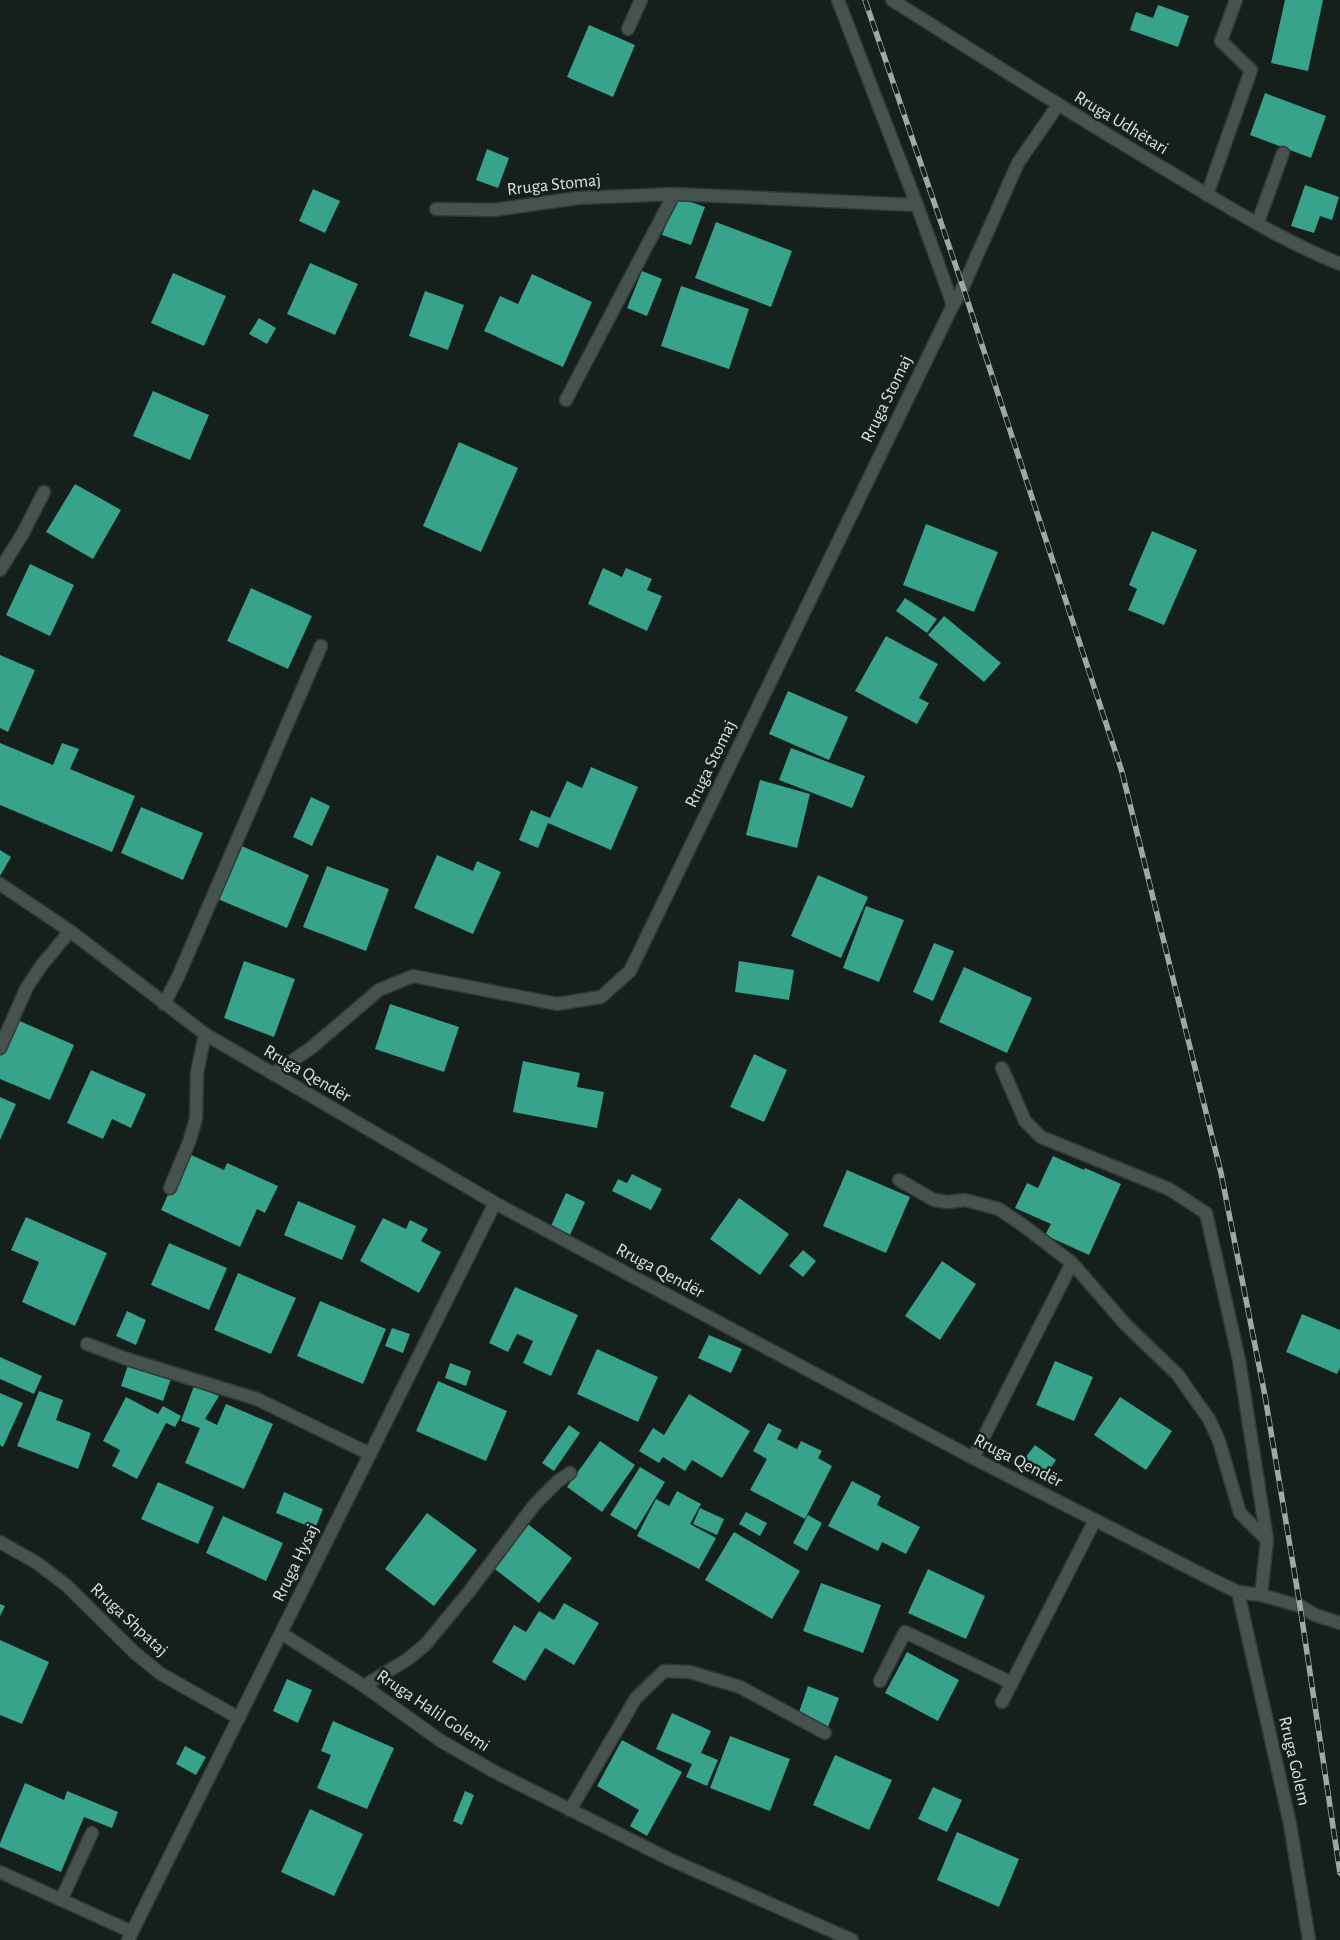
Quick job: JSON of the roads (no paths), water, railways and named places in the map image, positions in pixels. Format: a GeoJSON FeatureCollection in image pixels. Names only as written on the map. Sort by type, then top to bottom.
{"type":"FeatureCollection","features":[{"type":"Feature","properties":{"kind":"street"},"geometry":{"type":"LineString","coordinates":[[628,29],[641,0]]}},
{"type":"Feature","properties":{"kind":"street"},"geometry":{"type":"LineString","coordinates":[[838,0],[953,304]]}},
{"type":"Feature","properties":{"kind":"street","name":"Rruga Udhëtari"},"geometry":{"type":"LineString","coordinates":[[892,0],[1058,105],[1207,195],[1307,250],[1340,264]]}},
{"type":"Feature","properties":{"kind":"street"},"geometry":{"type":"LineString","coordinates":[[1207,195],[1251,70],[1221,41],[1236,0]]}},
{"type":"Feature","properties":{"kind":"street","name":"Rruga Stomaj"},"geometry":{"type":"LineString","coordinates":[[273,1074],[311,1048],[379,990],[413,976],[557,1004],[601,997],[630,971],[953,304],[963,287],[1018,163],[1058,105]]}},
{"type":"Feature","properties":{"kind":"street"},"geometry":{"type":"LineString","coordinates":[[1258,222],[1283,153]]}},
{"type":"Feature","properties":{"kind":"street"},"geometry":{"type":"LineString","coordinates":[[566,400],[674,194]]}},
{"type":"Feature","properties":{"kind":"street","name":"Rruga Stomaj"},"geometry":{"type":"LineString","coordinates":[[436,209],[492,210],[578,198],[674,194],[917,205]]}},
{"type":"Feature","properties":{"kind":"street"},"geometry":{"type":"LineString","coordinates":[[0,570],[22,535],[44,492]]}},
{"type":"Feature","properties":{"kind":"street"},"geometry":{"type":"LineString","coordinates":[[164,1004],[178,978],[321,646]]}},
{"type":"Feature","properties":{"kind":"street","name":"Rruga Qendër"},"geometry":{"type":"LineString","coordinates":[[0,884],[70,932],[205,1034],[495,1203],[973,1458],[1238,1592],[1261,1595],[1300,1606],[1315,1615],[1340,1623]]}},
{"type":"Feature","properties":{"kind":"street"},"geometry":{"type":"LineString","coordinates":[[0,1048],[28,987],[41,966],[70,932]]}},
{"type":"Feature","properties":{"kind":"street"},"geometry":{"type":"LineString","coordinates":[[170,1188],[189,1142],[196,1119],[197,1073],[205,1034]]}},
{"type":"Feature","properties":{"kind":"street"},"geometry":{"type":"LineString","coordinates":[[1002,1068],[1025,1120],[1041,1137],[1169,1189],[1206,1213],[1239,1360],[1267,1540],[1261,1595]]}},
{"type":"Feature","properties":{"kind":"street"},"geometry":{"type":"LineString","coordinates":[[900,1180],[934,1200],[948,1202],[965,1200],[998,1209],[1024,1226],[1072,1263],[1126,1325],[1178,1375],[1209,1419],[1219,1441],[1240,1513],[1267,1540]]}},
{"type":"Feature","properties":{"kind":"street","name":"Rruga Hysaj"},"geometry":{"type":"LineString","coordinates":[[130,1936],[495,1203]]}},
{"type":"Feature","properties":{"kind":"street"},"geometry":{"type":"LineString","coordinates":[[973,1458],[1072,1263]]}},
{"type":"Feature","properties":{"kind":"street"},"geometry":{"type":"LineString","coordinates":[[87,1344],[127,1359],[257,1399],[370,1454]]}},
{"type":"Feature","properties":{"kind":"street"},"geometry":{"type":"LineString","coordinates":[[364,1686],[408,1659],[425,1645],[468,1593],[535,1504],[558,1481],[570,1473]]}},
{"type":"Feature","properties":{"kind":"street"},"geometry":{"type":"LineString","coordinates":[[1002,1702],[1095,1520]]}},
{"type":"Feature","properties":{"kind":"street","name":"Rruga Shpataj"},"geometry":{"type":"LineString","coordinates":[[0,1542],[37,1563],[66,1585],[135,1653],[161,1674],[239,1718]]}},
{"type":"Feature","properties":{"kind":"street","name":"Rruga Golem"},"geometry":{"type":"LineString","coordinates":[[1238,1592],[1290,1824],[1309,1940]]}},
{"type":"Feature","properties":{"kind":"street"},"geometry":{"type":"LineString","coordinates":[[880,1681],[905,1632],[1012,1683]]}},
{"type":"Feature","properties":{"kind":"street","name":"Rruga Halil Golemi"},"geometry":{"type":"LineString","coordinates":[[281,1633],[364,1686],[441,1741],[467,1756],[570,1810],[723,1885],[852,1940]]}},
{"type":"Feature","properties":{"kind":"street"},"geometry":{"type":"LineString","coordinates":[[570,1810],[636,1698],[664,1671],[690,1672],[740,1687],[825,1733]]}},
{"type":"Feature","properties":{"kind":"street"},"geometry":{"type":"LineString","coordinates":[[61,1900],[92,1833]]}},
{"type":"Feature","properties":{"kind":"street"},"geometry":{"type":"LineString","coordinates":[[0,1872],[61,1900],[130,1936]]}},
{"type":"Feature","properties":{"kind":"railway"},"geometry":{"type":"LineString","coordinates":[[865,0],[963,287],[1122,772],[1221,1173],[1265,1396],[1300,1606],[1340,1873]]}}]}
